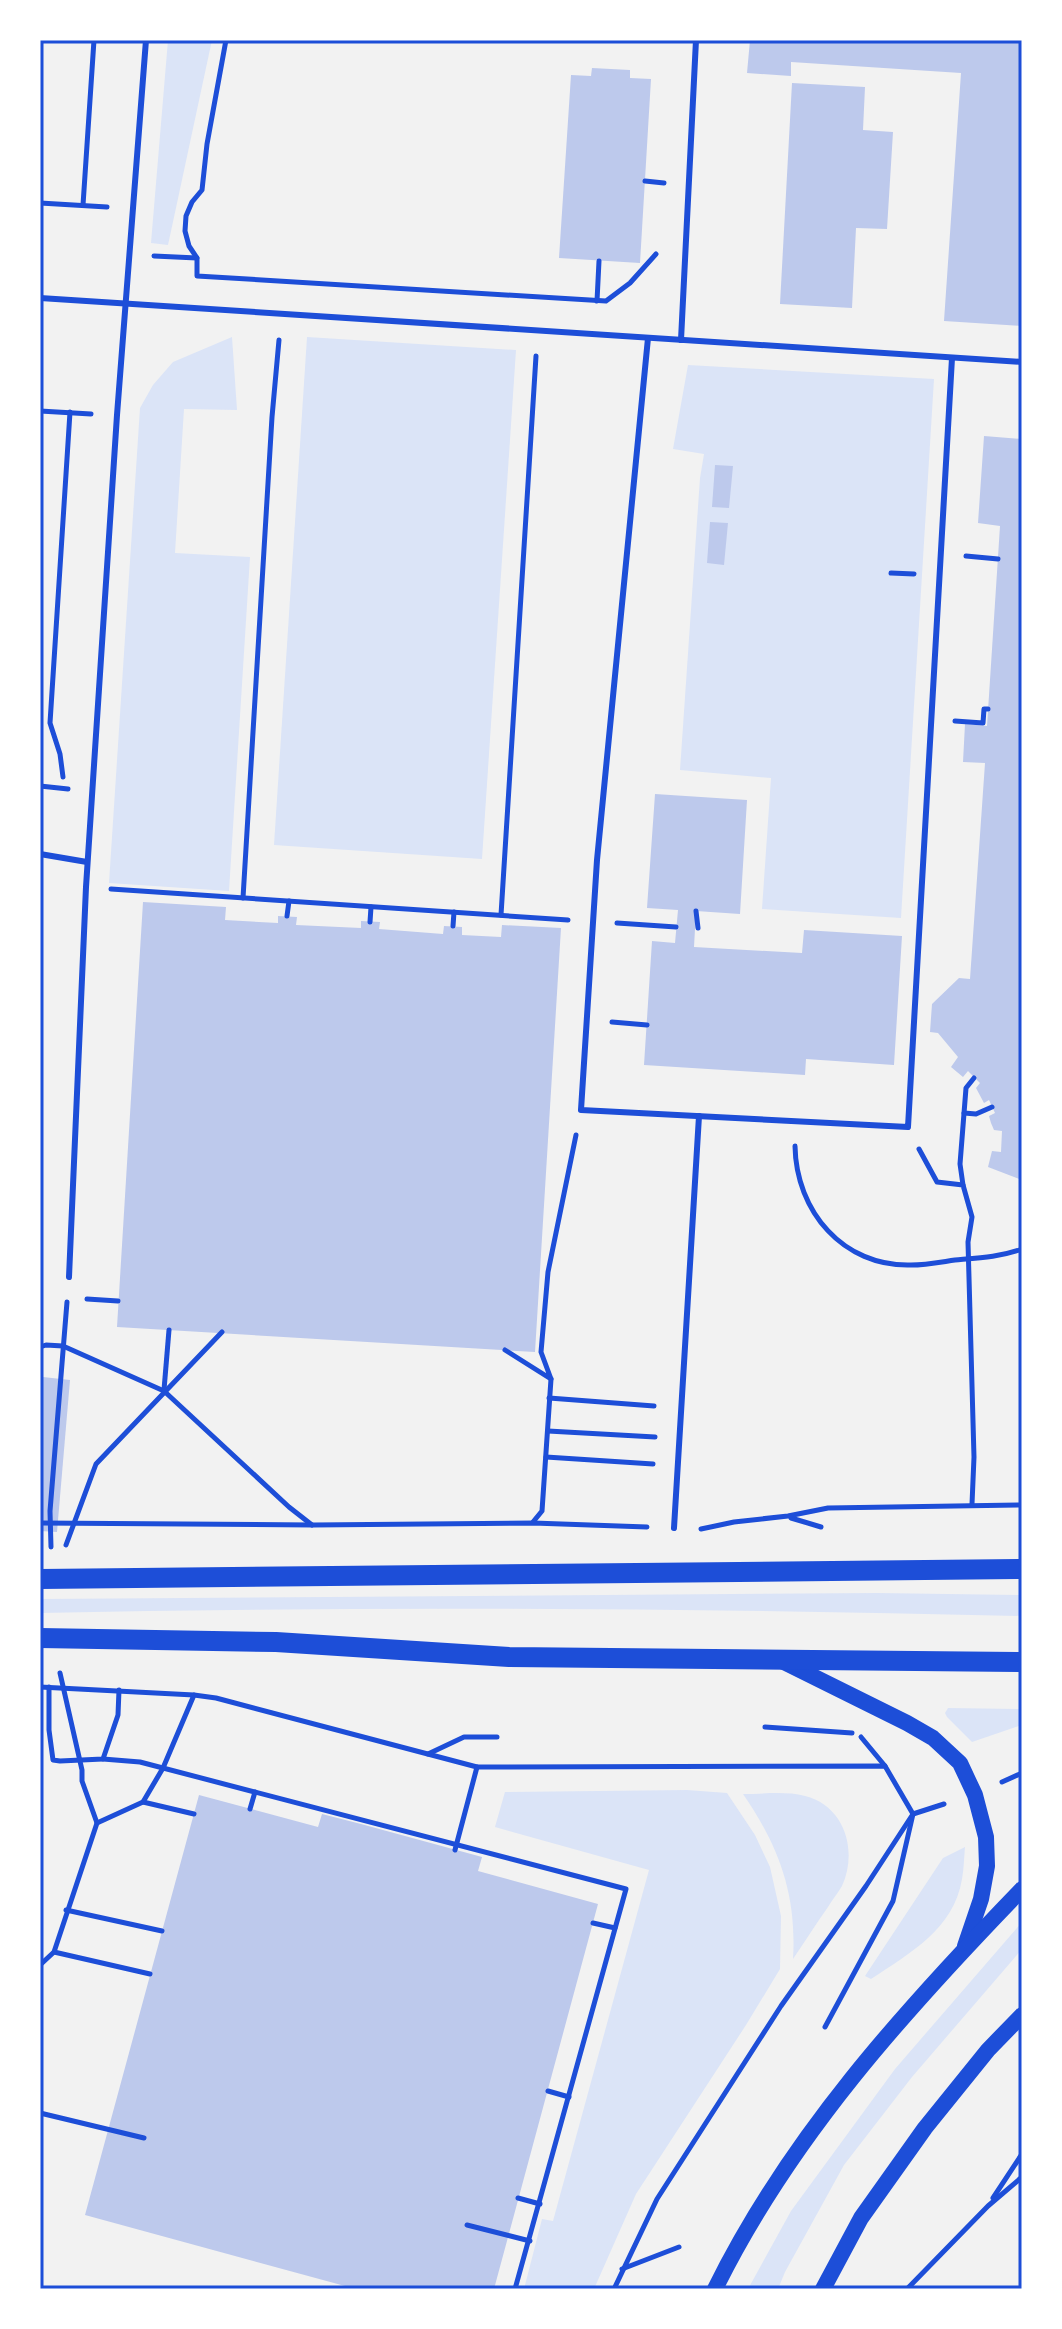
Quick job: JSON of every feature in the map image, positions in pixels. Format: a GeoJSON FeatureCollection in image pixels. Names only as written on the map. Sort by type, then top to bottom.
{"type":"FeatureCollection","features":[{"type":"Feature","properties":{"kind":"main road"},"geometry":{"type":"LineString","coordinates":[[40,1579],[1022,1569]]}},
{"type":"Feature","properties":{"kind":"main road"},"geometry":{"type":"LineString","coordinates":[[40,1638],[276,1642],[509,1657],[1022,1662]]}},
{"type":"Feature","properties":{"kind":"main road"},"geometry":{"type":"LineString","coordinates":[[777,1659],[907,1723],[933,1738],[960,1763],[975,1795],[986,1837],[987,1866],[981,1899],[963,1950]]}},
{"type":"Feature","properties":{"kind":"main road"},"geometry":{"type":"LineString","coordinates":[[715,2289],[737,2244],[781,2172],[830,2103],[963,1950],[1022,1889]]}},
{"type":"Feature","properties":{"kind":"main road"},"geometry":{"type":"LineString","coordinates":[[823,2289],[861,2218],[925,2128],[988,2050],[1022,2015]]}},
{"type":"Feature","properties":{"kind":"lane"},"geometry":{"type":"LineString","coordinates":[[69,1277],[87,862],[146,40]]}},
{"type":"Feature","properties":{"kind":"lane"},"geometry":{"type":"LineString","coordinates":[[681,340],[696,40]]}},
{"type":"Feature","properties":{"kind":"lane"},"geometry":{"type":"LineString","coordinates":[[40,298],[1022,362]]}},
{"type":"Feature","properties":{"kind":"lane"},"geometry":{"type":"LineString","coordinates":[[648,338],[597,860],[581,1110],[908,1127],[952,358]]}},
{"type":"Feature","properties":{"kind":"lane"},"geometry":{"type":"LineString","coordinates":[[40,854],[87,862]]}},
{"type":"Feature","properties":{"kind":"lane"},"geometry":{"type":"LineString","coordinates":[[674,1528],[699,1116]]}},
{"type":"Feature","properties":{"kind":"path"},"geometry":{"type":"LineString","coordinates":[[83,205],[94,40]]}},
{"type":"Feature","properties":{"kind":"path"},"geometry":{"type":"LineString","coordinates":[[226,40],[202,190],[186,216],[185,231],[189,246],[197,258],[197,276],[606,301],[654,259],[659,247]]}},
{"type":"Feature","properties":{"kind":"path"},"geometry":{"type":"LineString","coordinates":[[40,203],[132,208]]}},
{"type":"Feature","properties":{"kind":"path"},"geometry":{"type":"LineString","coordinates":[[151,256],[197,258]]}},
{"type":"Feature","properties":{"kind":"path"},"geometry":{"type":"LineString","coordinates":[[597,301],[599,261]]}},
{"type":"Feature","properties":{"kind":"path"},"geometry":{"type":"LineString","coordinates":[[243,898],[272,417],[282,314]]}},
{"type":"Feature","properties":{"kind":"path"},"geometry":{"type":"LineString","coordinates":[[501,915],[538,331]]}},
{"type":"Feature","properties":{"kind":"path"},"geometry":{"type":"LineString","coordinates":[[40,411],[117,415]]}},
{"type":"Feature","properties":{"kind":"path"},"geometry":{"type":"LineString","coordinates":[[61,858],[65,789],[60,754],[50,723],[70,412]]}},
{"type":"Feature","properties":{"kind":"path"},"geometry":{"type":"LineString","coordinates":[[891,573],[923,575]]}},
{"type":"Feature","properties":{"kind":"path"},"geometry":{"type":"LineString","coordinates":[[983,723],[984,709],[988,709]]}},
{"type":"Feature","properties":{"kind":"path"},"geometry":{"type":"LineString","coordinates":[[133,891],[676,927]]}},
{"type":"Feature","properties":{"kind":"path"},"geometry":{"type":"LineString","coordinates":[[195,895],[195,905]]}},
{"type":"Feature","properties":{"kind":"path"},"geometry":{"type":"LineString","coordinates":[[219,906],[220,897]]}},
{"type":"Feature","properties":{"kind":"path"},"geometry":{"type":"LineString","coordinates":[[287,916],[289,901]]}},
{"type":"Feature","properties":{"kind":"path"},"geometry":{"type":"LineString","coordinates":[[370,922],[371,907]]}},
{"type":"Feature","properties":{"kind":"path"},"geometry":{"type":"LineString","coordinates":[[696,911],[698,928]]}},
{"type":"Feature","properties":{"kind":"path"},"geometry":{"type":"LineString","coordinates":[[453,926],[454,912]]}},
{"type":"Feature","properties":{"kind":"path"},"geometry":{"type":"LineString","coordinates":[[508,925],[509,916]]}},
{"type":"Feature","properties":{"kind":"path"},"geometry":{"type":"LineString","coordinates":[[972,1504],[969,1259],[972,1217],[960,1164],[966,1088],[974,1078]]}},
{"type":"Feature","properties":{"kind":"path"},"geometry":{"type":"LineString","coordinates":[[964,1113],[976,1114],[992,1107]]}},
{"type":"Feature","properties":{"kind":"path"},"geometry":{"type":"LineString","coordinates":[[533,1523],[542,1511],[548,1431],[551,1379],[541,1352],[548,1272],[581,1110]]}},
{"type":"Feature","properties":{"kind":"path"},"geometry":{"type":"LineString","coordinates":[[798,1121],[794,1143],[795,1163],[808,1203],[834,1237],[860,1253],[891,1264],[911,1265],[1006,1255],[1022,1249]]}},
{"type":"Feature","properties":{"kind":"path"},"geometry":{"type":"LineString","coordinates":[[908,1127],[937,1182],[963,1185]]}},
{"type":"Feature","properties":{"kind":"path"},"geometry":{"type":"LineString","coordinates":[[50,1511],[69,1277]]}},
{"type":"Feature","properties":{"kind":"path"},"geometry":{"type":"LineString","coordinates":[[67,1297],[118,1301]]}},
{"type":"Feature","properties":{"kind":"path"},"geometry":{"type":"LineString","coordinates":[[164,1391],[169,1330]]}},
{"type":"Feature","properties":{"kind":"path"},"geometry":{"type":"LineString","coordinates":[[82,1503],[96,1464],[222,1332]]}},
{"type":"Feature","properties":{"kind":"path"},"geometry":{"type":"LineString","coordinates":[[40,1347],[63,1346],[164,1391],[289,1507],[313,1525]]}},
{"type":"Feature","properties":{"kind":"path"},"geometry":{"type":"LineString","coordinates":[[505,1350],[551,1379]]}},
{"type":"Feature","properties":{"kind":"path"},"geometry":{"type":"LineString","coordinates":[[549,1398],[682,1409]]}},
{"type":"Feature","properties":{"kind":"path"},"geometry":{"type":"LineString","coordinates":[[548,1431],[660,1437]]}},
{"type":"Feature","properties":{"kind":"path"},"geometry":{"type":"LineString","coordinates":[[546,1457],[680,1465]]}},
{"type":"Feature","properties":{"kind":"path"},"geometry":{"type":"LineString","coordinates":[[40,1523],[533,1523],[695,1530],[828,1508],[1022,1505]]}},
{"type":"Feature","properties":{"kind":"path"},"geometry":{"type":"LineString","coordinates":[[788,1516],[821,1527]]}},
{"type":"Feature","properties":{"kind":"path"},"geometry":{"type":"LineString","coordinates":[[40,1687],[216,1698],[477,1767],[885,1766]]}},
{"type":"Feature","properties":{"kind":"path"},"geometry":{"type":"LineString","coordinates":[[49,1687],[53,1760],[140,1762],[626,1889],[515,2289]]}},
{"type":"Feature","properties":{"kind":"path"},"geometry":{"type":"LineString","coordinates":[[103,1759],[118,1715],[119,1690]]}},
{"type":"Feature","properties":{"kind":"path"},"geometry":{"type":"LineString","coordinates":[[97,1823],[143,1802],[163,1768],[194,1695]]}},
{"type":"Feature","properties":{"kind":"path"},"geometry":{"type":"LineString","coordinates":[[40,1965],[54,1952],[97,1823],[82,1781],[69,1708]]}},
{"type":"Feature","properties":{"kind":"path"},"geometry":{"type":"LineString","coordinates":[[765,1727],[858,1734],[885,1766],[913,1814],[893,1901],[825,2027]]}},
{"type":"Feature","properties":{"kind":"path"},"geometry":{"type":"LineString","coordinates":[[427,1754],[464,1737],[497,1737]]}},
{"type":"Feature","properties":{"kind":"path"},"geometry":{"type":"LineString","coordinates":[[456,1847],[477,1767]]}},
{"type":"Feature","properties":{"kind":"path"},"geometry":{"type":"LineString","coordinates":[[250,1809],[255,1792]]}},
{"type":"Feature","properties":{"kind":"path"},"geometry":{"type":"LineString","coordinates":[[143,1802],[194,1814]]}},
{"type":"Feature","properties":{"kind":"path"},"geometry":{"type":"LineString","coordinates":[[614,2289],[657,2199],[781,2006],[913,1814]]}},
{"type":"Feature","properties":{"kind":"path"},"geometry":{"type":"LineString","coordinates":[[66,1910],[162,1931]]}},
{"type":"Feature","properties":{"kind":"path"},"geometry":{"type":"LineString","coordinates":[[593,1923],[615,1928]]}},
{"type":"Feature","properties":{"kind":"path"},"geometry":{"type":"LineString","coordinates":[[54,1952],[150,1974]]}},
{"type":"Feature","properties":{"kind":"path"},"geometry":{"type":"LineString","coordinates":[[548,2091],[569,2097]]}},
{"type":"Feature","properties":{"kind":"path"},"geometry":{"type":"LineString","coordinates":[[40,2113],[144,2138]]}},
{"type":"Feature","properties":{"kind":"path"},"geometry":{"type":"LineString","coordinates":[[988,2206],[1022,2154]]}},
{"type":"Feature","properties":{"kind":"path"},"geometry":{"type":"LineString","coordinates":[[907,2289],[988,2206],[1022,2177]]}},
{"type":"Feature","properties":{"kind":"path"},"geometry":{"type":"LineString","coordinates":[[518,2198],[540,2204]]}},
{"type":"Feature","properties":{"kind":"path"},"geometry":{"type":"LineString","coordinates":[[467,2225],[530,2241]]}},
{"type":"Feature","properties":{"kind":"path"},"geometry":{"type":"LineString","coordinates":[[622,2269],[679,2247]]}},
{"type":"Feature","properties":{"kind":"shaded area"},"geometry":{"type":"Polygon","coordinates":[[[168,40],[212,40],[168,245],[151,243],[168,40]]]}},
{"type":"Feature","properties":{"kind":"shaded area"},"geometry":{"type":"Polygon","coordinates":[[[232,337],[237,410],[184,409],[175,553],[250,557],[229,891],[109,883],[140,408],[153,385],[173,362],[232,337]]]}},
{"type":"Feature","properties":{"kind":"shaded area"},"geometry":{"type":"Polygon","coordinates":[[[307,337],[516,350],[482,859],[274,845],[307,337]]]}},
{"type":"Feature","properties":{"kind":"shaded area"},"geometry":{"type":"Polygon","coordinates":[[[688,365],[934,379],[901,918],[762,909],[771,778],[680,770],[704,454],[673,449],[688,365]]]}},
{"type":"Feature","properties":{"kind":"shaded area"},"geometry":{"type":"Polygon","coordinates":[[[877,1593],[1022,1595],[1022,1616],[531,1609],[40,1613],[40,1599],[877,1593]]]}},
{"type":"Feature","properties":{"kind":"shaded area"},"geometry":{"type":"Polygon","coordinates":[[[948,1708],[1022,1709],[1022,1725],[972,1742],[947,1717],[945,1713],[948,1708]]]}},
{"type":"Feature","properties":{"kind":"shaded area"},"geometry":{"type":"Polygon","coordinates":[[[687,1790],[727,1793],[755,1835],[770,1867],[781,1916],[780,1969],[636,2194],[594,2289],[524,2289],[542,2219],[553,2221],[649,1870],[495,1827],[505,1792],[687,1790]]]}},
{"type":"Feature","properties":{"kind":"shaded area"},"geometry":{"type":"Polygon","coordinates":[[[743,1794],[798,1794],[819,1801],[839,1820],[848,1845],[849,1859],[842,1886],[793,1959],[792,1914],[783,1872],[767,1833],[743,1794]]]}},
{"type":"Feature","properties":{"kind":"shaded area"},"geometry":{"type":"Polygon","coordinates":[[[965,1847],[963,1875],[957,1897],[940,1926],[915,1949],[871,1979],[865,1976],[943,1858],[965,1847]]]}},
{"type":"Feature","properties":{"kind":"shaded area"},"geometry":{"type":"Polygon","coordinates":[[[1022,1922],[1022,1949],[912,2077],[844,2165],[778,2289],[748,2289],[791,2211],[895,2069],[1022,1922]]]}},
{"type":"Feature","properties":{"kind":"building"},"geometry":{"type":"Polygon","coordinates":[[[750,40],[1022,42],[1022,326],[944,321],[961,73],[791,62],[791,76],[747,73],[750,40]]]}},
{"type":"Feature","properties":{"kind":"building"},"geometry":{"type":"Polygon","coordinates":[[[592,68],[630,70],[630,78],[651,79],[640,263],[559,258],[571,75],[591,76],[592,68]]]}},
{"type":"Feature","properties":{"kind":"building"},"geometry":{"type":"Polygon","coordinates":[[[792,83],[865,87],[863,130],[893,132],[887,229],[856,228],[852,308],[780,304],[792,83]]]}},
{"type":"Feature","properties":{"kind":"building"},"geometry":{"type":"Polygon","coordinates":[[[984,436],[1022,439],[1022,1180],[988,1167],[992,1151],[1001,1152],[1002,1131],[994,1130],[989,1116],[995,1113],[989,1100],[984,1103],[976,1088],[980,1083],[968,1071],[963,1077],[951,1067],[958,1057],[938,1033],[930,1032],[932,1004],[959,978],[970,979],[985,763],[963,762],[965,724],[987,726],[1000,526],[978,523],[984,436]]]}},
{"type":"Feature","properties":{"kind":"building"},"geometry":{"type":"Polygon","coordinates":[[[715,465],[733,466],[729,508],[712,507],[715,465]]]}},
{"type":"Feature","properties":{"kind":"building"},"geometry":{"type":"Polygon","coordinates":[[[710,522],[728,523],[724,565],[707,563],[710,522]]]}},
{"type":"Feature","properties":{"kind":"building"},"geometry":{"type":"Polygon","coordinates":[[[655,794],[747,800],[740,914],[696,911],[694,947],[802,953],[804,930],[902,936],[894,1065],[806,1059],[805,1075],[644,1065],[652,941],[675,943],[678,910],[647,908],[655,794]]]}},
{"type":"Feature","properties":{"kind":"building"},"geometry":{"type":"Polygon","coordinates":[[[143,902],[226,907],[225,920],[278,923],[278,916],[297,917],[296,925],[361,928],[361,921],[380,922],[379,929],[443,934],[444,926],[462,927],[462,935],[501,937],[502,925],[561,928],[535,1352],[117,1327],[143,902]]]}},
{"type":"Feature","properties":{"kind":"building"},"geometry":{"type":"Polygon","coordinates":[[[43,1377],[70,1380],[57,1532],[40,1531],[43,1377]]]}},
{"type":"Feature","properties":{"kind":"building"},"geometry":{"type":"Polygon","coordinates":[[[199,1795],[318,1827],[322,1814],[482,1857],[478,1871],[598,1904],[494,2289],[356,2289],[85,2215],[199,1795]]]}}]}
